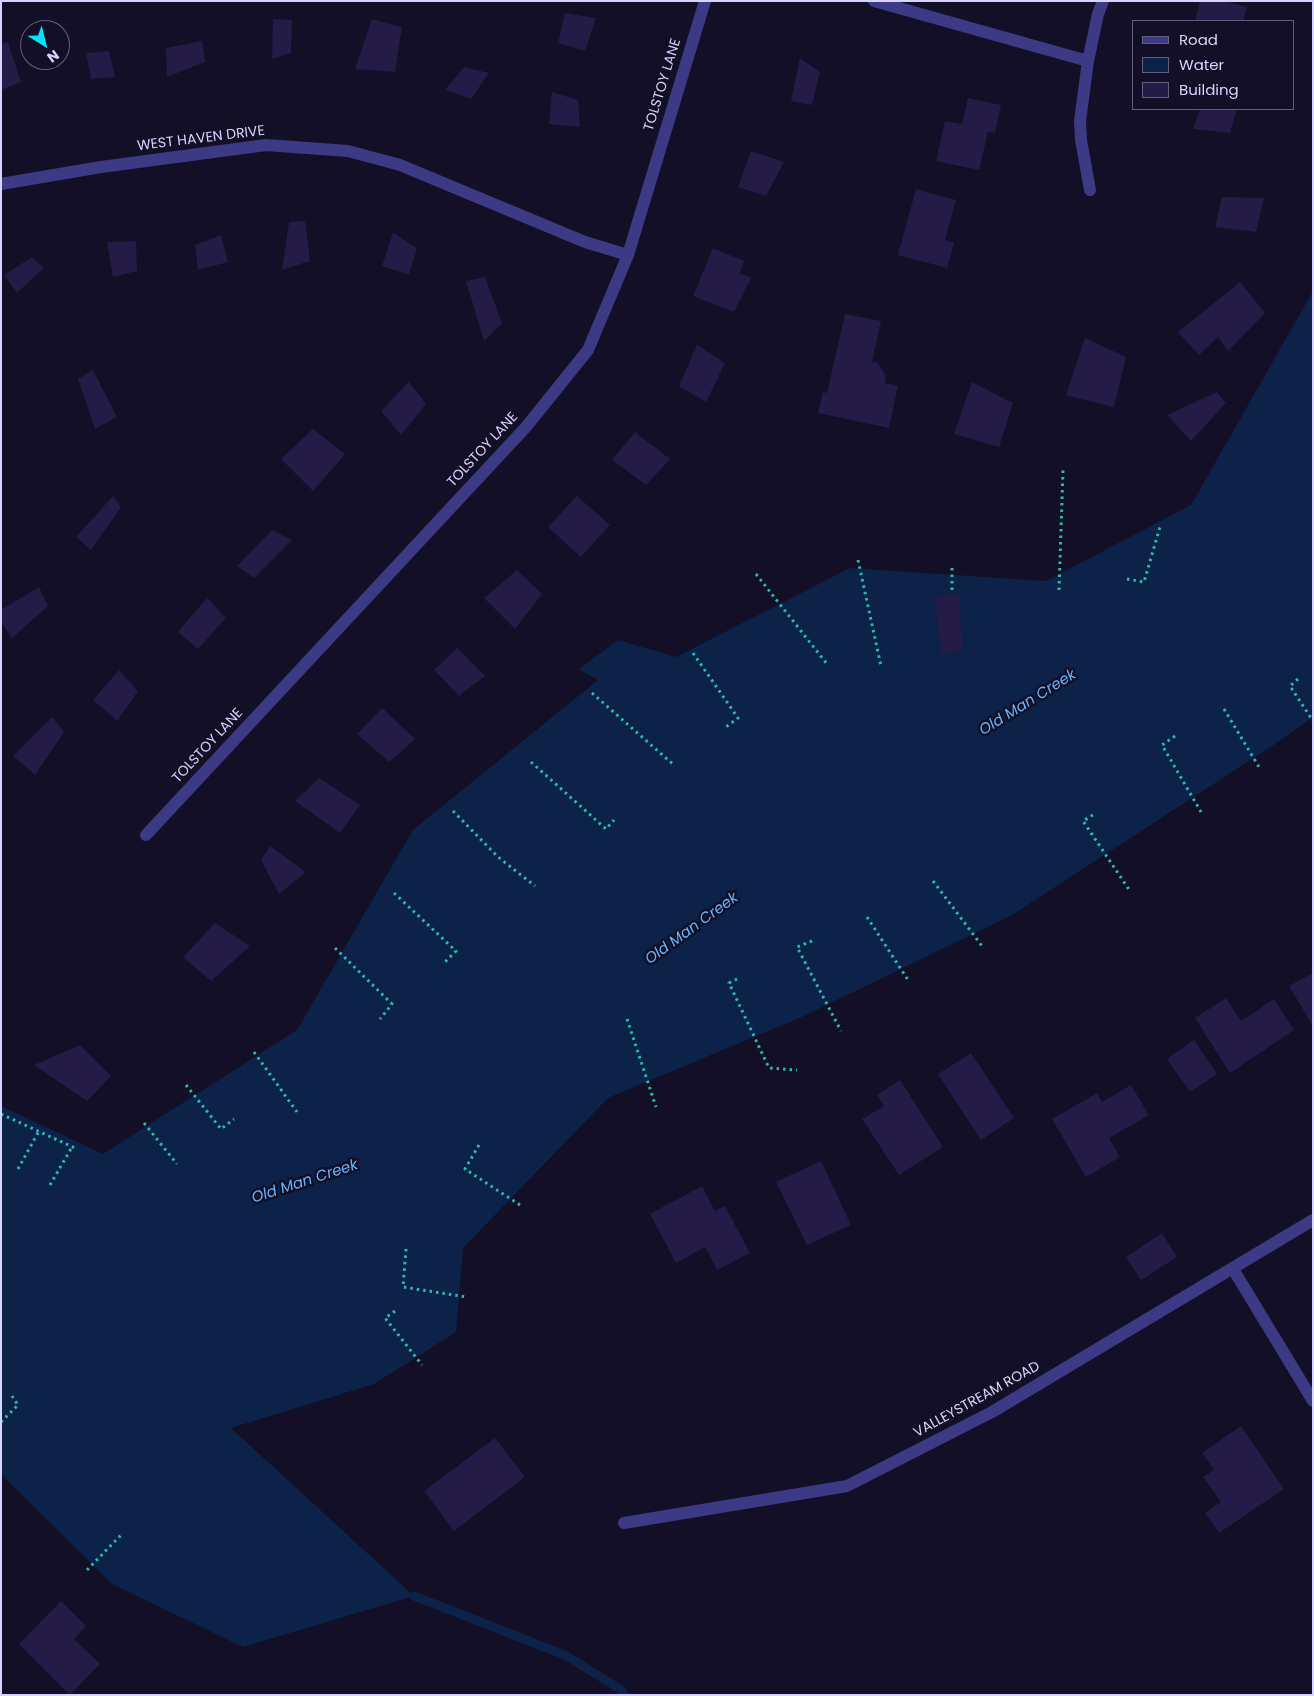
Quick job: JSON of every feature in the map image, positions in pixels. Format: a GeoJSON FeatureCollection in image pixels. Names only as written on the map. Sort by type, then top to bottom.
{"type":"FeatureCollection","features":[{"type":"Feature","properties":{"kind":"street","name":"TOLSTOY LANE"},"geometry":{"type":"LineString","coordinates":[[146,835],[526,426],[588,350],[628,255],[705,1]]}},
{"type":"Feature","properties":{"kind":"street"},"geometry":{"type":"LineString","coordinates":[[874,1],[1088,61]]}},
{"type":"Feature","properties":{"kind":"street"},"geometry":{"type":"LineString","coordinates":[[1090,190],[1081,140],[1080,121],[1088,61],[1098,14],[1103,1]]}},
{"type":"Feature","properties":{"kind":"street","name":"WEST HAVEN DRIVE"},"geometry":{"type":"LineString","coordinates":[[1,184],[101,167],[266,145],[348,151],[400,165],[585,242],[628,255]]}},
{"type":"Feature","properties":{"kind":"street","name":"VALLEYSTREAM ROAD"},"geometry":{"type":"LineString","coordinates":[[624,1523],[847,1486],[992,1412],[1313,1220]]}},
{"type":"Feature","properties":{"kind":"street"},"geometry":{"type":"LineString","coordinates":[[1233,1269],[1313,1401]]}},
{"type":"Feature","properties":{"kind":"path"},"geometry":{"type":"LineString","coordinates":[[1059,590],[1063,470]]}},
{"type":"Feature","properties":{"kind":"path"},"geometry":{"type":"LineString","coordinates":[[1127,579],[1144,582],[1160,527]]}},
{"type":"Feature","properties":{"kind":"path"},"geometry":{"type":"LineString","coordinates":[[858,560],[881,666]]}},
{"type":"Feature","properties":{"kind":"path"},"geometry":{"type":"LineString","coordinates":[[952,568],[952,592]]}},
{"type":"Feature","properties":{"kind":"path"},"geometry":{"type":"LineString","coordinates":[[756,574],[827,664]]}},
{"type":"Feature","properties":{"kind":"path"},"geometry":{"type":"LineString","coordinates":[[693,653],[738,718],[726,727]]}},
{"type":"Feature","properties":{"kind":"path"},"geometry":{"type":"LineString","coordinates":[[1298,679],[1290,686],[1313,720]]}},
{"type":"Feature","properties":{"kind":"path"},"geometry":{"type":"LineString","coordinates":[[592,692],[675,766]]}},
{"type":"Feature","properties":{"kind":"path"},"geometry":{"type":"LineString","coordinates":[[1224,709],[1259,767]]}},
{"type":"Feature","properties":{"kind":"path"},"geometry":{"type":"LineString","coordinates":[[1176,736],[1162,745],[1201,812]]}},
{"type":"Feature","properties":{"kind":"path"},"geometry":{"type":"LineString","coordinates":[[531,762],[606,830],[614,820]]}},
{"type":"Feature","properties":{"kind":"path"},"geometry":{"type":"LineString","coordinates":[[453,811],[498,857],[535,886]]}},
{"type":"Feature","properties":{"kind":"path"},"geometry":{"type":"LineString","coordinates":[[1093,815],[1083,822],[1130,891]]}},
{"type":"Feature","properties":{"kind":"path"},"geometry":{"type":"LineString","coordinates":[[933,881],[982,946]]}},
{"type":"Feature","properties":{"kind":"path"},"geometry":{"type":"LineString","coordinates":[[394,892],[456,951],[445,962]]}},
{"type":"Feature","properties":{"kind":"path"},"geometry":{"type":"LineString","coordinates":[[866,917],[908,980]]}},
{"type":"Feature","properties":{"kind":"path"},"geometry":{"type":"LineString","coordinates":[[812,941],[797,947],[841,1031]]}},
{"type":"Feature","properties":{"kind":"path"},"geometry":{"type":"LineString","coordinates":[[335,948],[392,1004],[380,1019]]}},
{"type":"Feature","properties":{"kind":"path"},"geometry":{"type":"LineString","coordinates":[[736,979],[729,983],[769,1068],[796,1070]]}},
{"type":"Feature","properties":{"kind":"path"},"geometry":{"type":"LineString","coordinates":[[627,1018],[656,1107]]}},
{"type":"Feature","properties":{"kind":"path"},"geometry":{"type":"LineString","coordinates":[[254,1052],[297,1112]]}},
{"type":"Feature","properties":{"kind":"path"},"geometry":{"type":"LineString","coordinates":[[186,1086],[221,1129],[234,1119]]}},
{"type":"Feature","properties":{"kind":"path"},"geometry":{"type":"LineString","coordinates":[[1,1119],[2,1114],[77,1149]]}},
{"type":"Feature","properties":{"kind":"path"},"geometry":{"type":"LineString","coordinates":[[144,1122],[177,1164]]}},
{"type":"Feature","properties":{"kind":"path"},"geometry":{"type":"LineString","coordinates":[[18,1169],[39,1131]]}},
{"type":"Feature","properties":{"kind":"path"},"geometry":{"type":"LineString","coordinates":[[479,1145],[465,1169],[520,1205]]}},
{"type":"Feature","properties":{"kind":"path"},"geometry":{"type":"LineString","coordinates":[[50,1185],[72,1146]]}},
{"type":"Feature","properties":{"kind":"path"},"geometry":{"type":"LineString","coordinates":[[406,1249],[403,1287],[467,1298]]}},
{"type":"Feature","properties":{"kind":"path"},"geometry":{"type":"LineString","coordinates":[[395,1311],[385,1318],[422,1365]]}},
{"type":"Feature","properties":{"kind":"path"},"geometry":{"type":"LineString","coordinates":[[1,1422],[18,1405],[12,1396]]}},
{"type":"Feature","properties":{"kind":"path"},"geometry":{"type":"LineString","coordinates":[[87,1570],[123,1533]]}},
{"type":"Feature","properties":{"kind":"water","name":"Old Man Creek"},"geometry":{"type":"Polygon","coordinates":[[[1313,291],[1313,717],[1275,744],[1012,915],[804,1016],[608,1098],[463,1248],[456,1332],[374,1384],[231,1428],[414,1596],[243,1647],[112,1584],[1,1474],[1,1106],[103,1154],[297,1030],[413,830],[598,680],[579,669],[618,640],[676,657],[850,568],[1046,581],[1191,505],[1313,291]]]}},
{"type":"Feature","properties":{"kind":"building"},"geometry":{"type":"Polygon","coordinates":[[[1200,1],[1224,1],[1247,7],[1243,20],[1195,20],[1200,1]]]}},
{"type":"Feature","properties":{"kind":"building"},"geometry":{"type":"Polygon","coordinates":[[[565,13],[596,18],[585,51],[558,43],[565,13]]]}},
{"type":"Feature","properties":{"kind":"building"},"geometry":{"type":"Polygon","coordinates":[[[273,19],[292,20],[291,53],[272,59],[273,19]]]}},
{"type":"Feature","properties":{"kind":"building"},"geometry":{"type":"Polygon","coordinates":[[[372,19],[402,27],[395,72],[355,69],[372,19]]]}},
{"type":"Feature","properties":{"kind":"building"},"geometry":{"type":"Polygon","coordinates":[[[202,41],[205,62],[167,77],[166,48],[202,41]]]}},
{"type":"Feature","properties":{"kind":"building"},"geometry":{"type":"Polygon","coordinates":[[[8,42],[21,82],[1,90],[1,44],[8,42]]]}},
{"type":"Feature","properties":{"kind":"building"},"geometry":{"type":"Polygon","coordinates":[[[109,51],[115,77],[91,79],[86,53],[109,51]]]}},
{"type":"Feature","properties":{"kind":"building"},"geometry":{"type":"Polygon","coordinates":[[[800,58],[820,72],[812,105],[791,101],[800,58]]]}},
{"type":"Feature","properties":{"kind":"building"},"geometry":{"type":"Polygon","coordinates":[[[464,67],[489,73],[471,99],[445,90],[464,67]]]}},
{"type":"Feature","properties":{"kind":"building"},"geometry":{"type":"Polygon","coordinates":[[[552,92],[578,100],[580,127],[549,124],[552,92]]]}},
{"type":"Feature","properties":{"kind":"building"},"geometry":{"type":"Polygon","coordinates":[[[968,98],[1001,105],[995,133],[988,132],[979,170],[936,161],[945,121],[962,124],[968,98]]]}},
{"type":"Feature","properties":{"kind":"building"},"geometry":{"type":"Polygon","coordinates":[[[1200,110],[1237,110],[1230,133],[1193,129],[1200,110]]]}},
{"type":"Feature","properties":{"kind":"building"},"geometry":{"type":"Polygon","coordinates":[[[751,151],[784,162],[766,196],[738,187],[751,151]]]}},
{"type":"Feature","properties":{"kind":"building"},"geometry":{"type":"Polygon","coordinates":[[[916,189],[956,200],[945,240],[954,243],[947,268],[898,255],[916,189]]]}},
{"type":"Feature","properties":{"kind":"building"},"geometry":{"type":"Polygon","coordinates":[[[1222,197],[1264,198],[1256,232],[1215,227],[1222,197]]]}},
{"type":"Feature","properties":{"kind":"building"},"geometry":{"type":"Polygon","coordinates":[[[305,221],[310,261],[282,270],[289,222],[305,221]]]}},
{"type":"Feature","properties":{"kind":"building"},"geometry":{"type":"Polygon","coordinates":[[[393,233],[417,248],[409,275],[382,266],[393,233]]]}},
{"type":"Feature","properties":{"kind":"building"},"geometry":{"type":"Polygon","coordinates":[[[221,235],[228,262],[198,270],[195,245],[221,235]]]}},
{"type":"Feature","properties":{"kind":"building"},"geometry":{"type":"Polygon","coordinates":[[[136,241],[137,271],[113,277],[107,242],[136,241]]]}},
{"type":"Feature","properties":{"kind":"building"},"geometry":{"type":"Polygon","coordinates":[[[713,248],[744,261],[740,273],[751,278],[734,312],[693,296],[713,248]]]}},
{"type":"Feature","properties":{"kind":"building"},"geometry":{"type":"Polygon","coordinates":[[[32,257],[44,268],[17,293],[4,275],[32,257]]]}},
{"type":"Feature","properties":{"kind":"building"},"geometry":{"type":"Polygon","coordinates":[[[485,277],[502,323],[484,341],[466,281],[485,277]]]}},
{"type":"Feature","properties":{"kind":"building"},"geometry":{"type":"Polygon","coordinates":[[[1240,282],[1265,313],[1228,351],[1218,337],[1199,355],[1178,332],[1240,282]]]}},
{"type":"Feature","properties":{"kind":"building"},"geometry":{"type":"Polygon","coordinates":[[[845,314],[881,321],[872,362],[878,363],[886,376],[885,383],[898,386],[889,428],[818,413],[823,392],[827,393],[845,314]]]}},
{"type":"Feature","properties":{"kind":"building"},"geometry":{"type":"Polygon","coordinates":[[[1085,338],[1126,357],[1114,407],[1066,395],[1085,338]]]}},
{"type":"Feature","properties":{"kind":"building"},"geometry":{"type":"Polygon","coordinates":[[[697,345],[725,363],[706,402],[679,386],[697,345]]]}},
{"type":"Feature","properties":{"kind":"building"},"geometry":{"type":"Polygon","coordinates":[[[93,370],[117,417],[95,429],[78,379],[93,370]]]}},
{"type":"Feature","properties":{"kind":"building"},"geometry":{"type":"Polygon","coordinates":[[[409,382],[426,404],[401,435],[381,411],[409,382]]]}},
{"type":"Feature","properties":{"kind":"building"},"geometry":{"type":"Polygon","coordinates":[[[972,382],[1013,403],[999,447],[954,434],[972,382]]]}},
{"type":"Feature","properties":{"kind":"building"},"geometry":{"type":"Polygon","coordinates":[[[1217,392],[1226,403],[1191,441],[1167,415],[1217,392]]]}},
{"type":"Feature","properties":{"kind":"building"},"geometry":{"type":"Polygon","coordinates":[[[313,429],[345,454],[313,491],[281,459],[313,429]]]}},
{"type":"Feature","properties":{"kind":"building"},"geometry":{"type":"Polygon","coordinates":[[[635,432],[670,459],[646,485],[612,460],[635,432]]]}},
{"type":"Feature","properties":{"kind":"building"},"geometry":{"type":"Polygon","coordinates":[[[113,496],[121,507],[91,550],[76,537],[113,496]]]}},
{"type":"Feature","properties":{"kind":"building"},"geometry":{"type":"Polygon","coordinates":[[[577,496],[610,525],[581,557],[548,527],[577,496]]]}},
{"type":"Feature","properties":{"kind":"building"},"geometry":{"type":"Polygon","coordinates":[[[272,530],[292,540],[254,578],[237,566],[272,530]]]}},
{"type":"Feature","properties":{"kind":"building"},"geometry":{"type":"Polygon","coordinates":[[[517,570],[542,594],[515,629],[484,598],[517,570]]]}},
{"type":"Feature","properties":{"kind":"building"},"geometry":{"type":"Polygon","coordinates":[[[39,587],[48,606],[12,638],[1,622],[1,610],[39,587]]]}},
{"type":"Feature","properties":{"kind":"building"},"geometry":{"type":"Polygon","coordinates":[[[959,594],[963,650],[942,655],[934,598],[959,594]]]}},
{"type":"Feature","properties":{"kind":"building"},"geometry":{"type":"Polygon","coordinates":[[[207,598],[226,618],[198,649],[178,632],[207,598]]]}},
{"type":"Feature","properties":{"kind":"building"},"geometry":{"type":"Polygon","coordinates":[[[457,648],[485,676],[459,696],[434,670],[457,648]]]}},
{"type":"Feature","properties":{"kind":"building"},"geometry":{"type":"Polygon","coordinates":[[[119,670],[138,691],[117,721],[93,700],[119,670]]]}},
{"type":"Feature","properties":{"kind":"building"},"geometry":{"type":"Polygon","coordinates":[[[382,708],[415,739],[389,762],[357,734],[382,708]]]}},
{"type":"Feature","properties":{"kind":"building"},"geometry":{"type":"Polygon","coordinates":[[[52,717],[64,732],[35,775],[13,756],[52,717]]]}},
{"type":"Feature","properties":{"kind":"building"},"geometry":{"type":"Polygon","coordinates":[[[319,778],[360,805],[340,833],[295,801],[319,778]]]}},
{"type":"Feature","properties":{"kind":"building"},"geometry":{"type":"Polygon","coordinates":[[[270,846],[306,872],[279,894],[261,860],[270,846]]]}},
{"type":"Feature","properties":{"kind":"building"},"geometry":{"type":"Polygon","coordinates":[[[215,923],[250,946],[211,981],[183,957],[215,923]]]}},
{"type":"Feature","properties":{"kind":"building"},"geometry":{"type":"Polygon","coordinates":[[[1313,973],[1313,1026],[1289,986],[1313,973]]]}},
{"type":"Feature","properties":{"kind":"building"},"geometry":{"type":"Polygon","coordinates":[[[1226,998],[1241,1021],[1274,999],[1294,1030],[1230,1073],[1195,1018],[1226,998]]]}},
{"type":"Feature","properties":{"kind":"building"},"geometry":{"type":"Polygon","coordinates":[[[1194,1040],[1217,1074],[1190,1092],[1167,1059],[1194,1040]]]}},
{"type":"Feature","properties":{"kind":"building"},"geometry":{"type":"Polygon","coordinates":[[[80,1045],[111,1076],[87,1101],[34,1065],[80,1045]]]}},
{"type":"Feature","properties":{"kind":"building"},"geometry":{"type":"Polygon","coordinates":[[[971,1053],[1014,1118],[981,1140],[938,1074],[971,1053]]]}},
{"type":"Feature","properties":{"kind":"building"},"geometry":{"type":"Polygon","coordinates":[[[900,1080],[943,1147],[899,1175],[862,1119],[884,1106],[877,1095],[900,1080]]]}},
{"type":"Feature","properties":{"kind":"building"},"geometry":{"type":"Polygon","coordinates":[[[1131,1085],[1149,1115],[1109,1138],[1120,1157],[1086,1177],[1052,1119],[1097,1093],[1102,1102],[1131,1085]]]}},
{"type":"Feature","properties":{"kind":"building"},"geometry":{"type":"Polygon","coordinates":[[[821,1161],[851,1225],[807,1245],[776,1182],[821,1161]]]}},
{"type":"Feature","properties":{"kind":"building"},"geometry":{"type":"Polygon","coordinates":[[[702,1186],[715,1211],[725,1206],[750,1253],[717,1270],[705,1247],[676,1263],[650,1214],[702,1186]]]}},
{"type":"Feature","properties":{"kind":"building"},"geometry":{"type":"Polygon","coordinates":[[[1162,1233],[1177,1257],[1141,1280],[1126,1257],[1162,1233]]]}},
{"type":"Feature","properties":{"kind":"building"},"geometry":{"type":"Polygon","coordinates":[[[1241,1426],[1284,1489],[1219,1533],[1205,1513],[1221,1502],[1203,1477],[1214,1470],[1202,1453],[1241,1426]]]}},
{"type":"Feature","properties":{"kind":"building"},"geometry":{"type":"Polygon","coordinates":[[[495,1438],[525,1477],[454,1531],[424,1491],[495,1438]]]}},
{"type":"Feature","properties":{"kind":"building"},"geometry":{"type":"Polygon","coordinates":[[[61,1601],[86,1626],[74,1639],[100,1664],[70,1695],[19,1644],[61,1601]]]}},
{"type":"Feature","properties":{"kind":"waterway"},"geometry":{"type":"LineString","coordinates":[[414,1596],[565,1655],[620,1689],[624,1695]]}}]}
